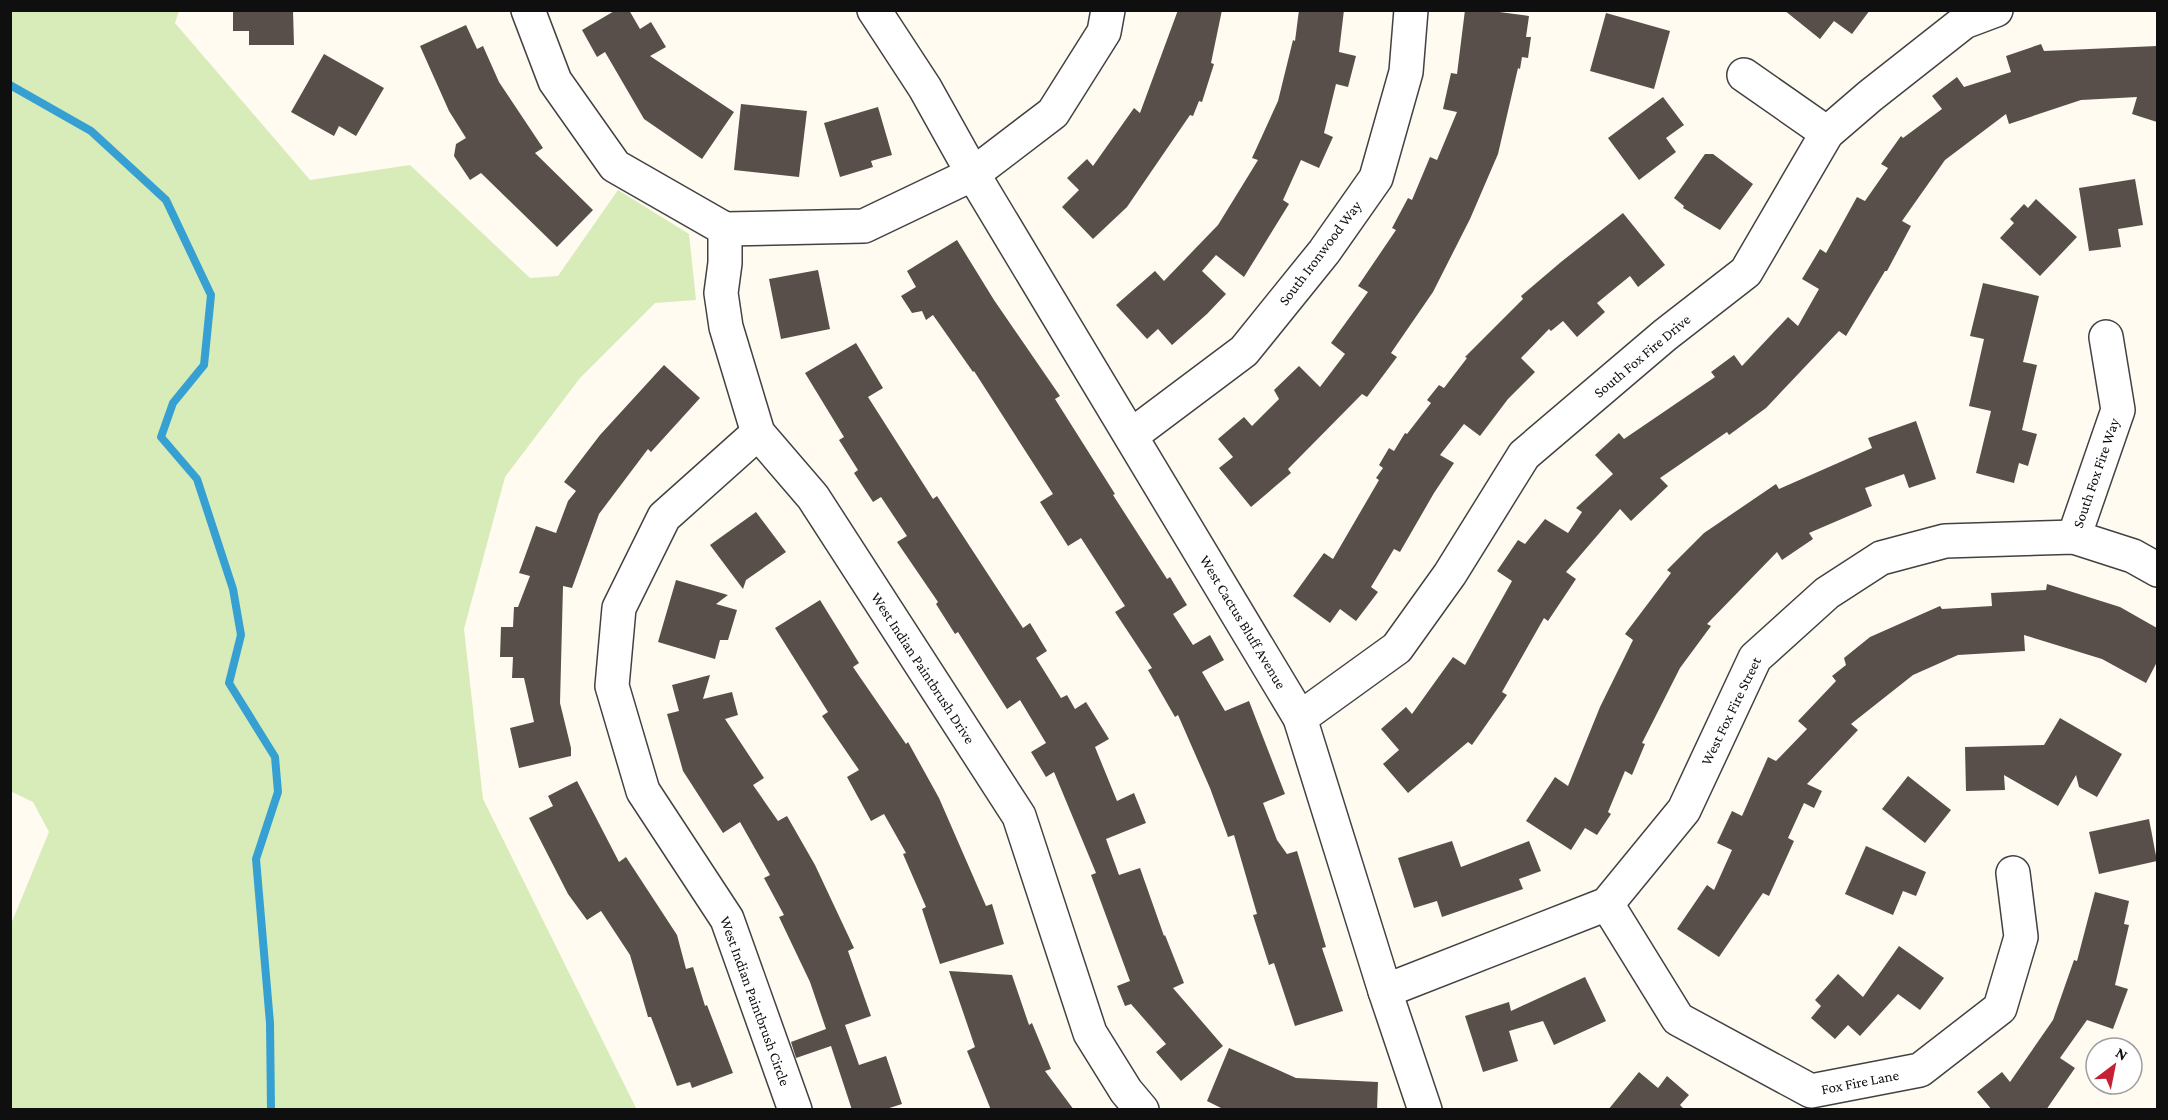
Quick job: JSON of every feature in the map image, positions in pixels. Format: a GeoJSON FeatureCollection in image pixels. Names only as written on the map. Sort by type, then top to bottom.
{"type":"FeatureCollection","features":[{"type":"Feature","properties":{"kind":"street"},"geometry":{"type":"LineString","coordinates":[[528,10],[555,81],[615,166],[725,229],[864,226],[973,174],[1053,113],[1104,32],[1108,10]]}},
{"type":"Feature","properties":{"kind":"street","name":"West Cactus Bluff Avenue"},"geometry":{"type":"LineString","coordinates":[[874,10],[925,88],[973,174],[1132,435],[1300,718],[1425,1110]]}},
{"type":"Feature","properties":{"kind":"street","name":"South Ironwood Way"},"geometry":{"type":"LineString","coordinates":[[1132,435],[1244,351],[1324,252],[1376,178],[1406,72],[1411,10]]}},
{"type":"Feature","properties":{"kind":"street","name":"South Fox Fire Drive"},"geometry":{"type":"LineString","coordinates":[[1300,718],[1397,648],[1450,574],[1524,455],[1665,335],[1746,272],[1827,133],[1964,22],[1996,10]]}},
{"type":"Feature","properties":{"kind":"street"},"geometry":{"type":"LineString","coordinates":[[1744,75],[1827,133]]}},
{"type":"Feature","properties":{"kind":"street","name":"West Indian Paintbrush Drive"},"geometry":{"type":"LineString","coordinates":[[725,229],[725,263],[721,293],[726,327],[758,433],[813,497],[1019,816],[1090,1033],[1126,1091],[1142,1110]]}},
{"type":"Feature","properties":{"kind":"street","name":"South Fox Fire Way"},"geometry":{"type":"LineString","coordinates":[[2074,537],[2118,410],[2106,337]]}},
{"type":"Feature","properties":{"kind":"street","name":"West Indian Paintbrush Circle"},"geometry":{"type":"LineString","coordinates":[[758,433],[664,517],[619,608],[612,686],[643,791],[727,919],[795,1110]]}},
{"type":"Feature","properties":{"kind":"street","name":"West Fox Fire Street"},"geometry":{"type":"LineString","coordinates":[[1386,992],[1607,904],[1684,810],[1755,658],[1827,593],[1881,558],[1945,541],[2074,537],[2133,556],[2157,570]]}},
{"type":"Feature","properties":{"kind":"street","name":"Fox Fire Lane"},"geometry":{"type":"LineString","coordinates":[[1607,904],[1677,1019],[1811,1091],[1920,1070],[2000,1008],[2021,937],[2013,873]]}},
{"type":"Feature","properties":{"kind":"green space"},"geometry":{"type":"Polygon","coordinates":[[[11,10],[179,11],[175,23],[310,180],[410,165],[530,278],[558,276],[618,190],[689,234],[696,300],[655,303],[580,378],[505,477],[464,629],[483,799],[636,1108],[632,1110],[11,1109],[11,924],[49,832],[33,802],[10,791],[11,10]]]}},
{"type":"Feature","properties":{"kind":"building"},"geometry":{"type":"Polygon","coordinates":[[[233,10],[293,10],[294,45],[249,45],[249,31],[233,31],[233,10]]]}},
{"type":"Feature","properties":{"kind":"building"},"geometry":{"type":"Polygon","coordinates":[[[616,10],[629,10],[640,29],[651,22],[666,47],[650,56],[734,112],[702,159],[644,119],[605,52],[597,57],[582,30],[616,10]]]}},
{"type":"Feature","properties":{"kind":"building"},"geometry":{"type":"Polygon","coordinates":[[[1178,10],[1222,10],[1211,63],[1214,64],[1202,102],[1199,101],[1193,116],[1190,115],[1127,207],[1093,239],[1062,207],[1079,190],[1067,178],[1087,159],[1093,166],[1134,108],[1140,113],[1178,10]]]}},
{"type":"Feature","properties":{"kind":"building"},"geometry":{"type":"Polygon","coordinates":[[[1299,10],[1344,10],[1339,52],[1356,56],[1348,87],[1336,84],[1324,133],[1333,137],[1319,168],[1301,160],[1283,200],[1289,204],[1244,277],[1216,255],[1202,271],[1226,294],[1207,314],[1172,345],[1158,329],[1147,339],[1116,305],[1155,271],[1164,281],[1218,225],[1258,160],[1252,158],[1278,101],[1293,40],[1295,41],[1299,10]]]}},
{"type":"Feature","properties":{"kind":"building"},"geometry":{"type":"Polygon","coordinates":[[[1465,10],[1529,16],[1526,37],[1531,37],[1528,58],[1522,57],[1520,69],[1518,68],[1498,154],[1470,219],[1433,292],[1391,353],[1397,357],[1367,397],[1362,394],[1288,469],[1291,473],[1251,507],[1219,468],[1233,457],[1218,439],[1244,417],[1252,426],[1279,399],[1274,390],[1299,366],[1320,387],[1345,354],[1331,343],[1368,292],[1358,286],[1396,230],[1392,228],[1408,198],[1412,200],[1430,157],[1437,160],[1457,112],[1443,109],[1451,73],[1457,74],[1465,10]]]}},
{"type":"Feature","properties":{"kind":"building"},"geometry":{"type":"Polygon","coordinates":[[[1784,10],[1870,10],[1852,34],[1834,21],[1820,39],[1784,10]]]}},
{"type":"Feature","properties":{"kind":"building"},"geometry":{"type":"Polygon","coordinates":[[[1606,13],[1670,31],[1654,89],[1590,71],[1606,13]]]}},
{"type":"Feature","properties":{"kind":"building"},"geometry":{"type":"Polygon","coordinates":[[[466,25],[477,49],[483,46],[499,82],[543,148],[535,153],[593,210],[557,247],[481,173],[470,180],[454,156],[456,144],[466,138],[449,111],[420,46],[466,25]]]}},
{"type":"Feature","properties":{"kind":"building"},"geometry":{"type":"Polygon","coordinates":[[[2041,44],[2044,51],[2157,46],[2157,122],[2132,114],[2137,97],[2081,100],[2009,124],[2006,114],[1945,160],[1902,221],[1911,226],[1887,271],[1846,336],[1839,331],[1766,408],[1729,435],[1727,432],[1660,478],[1668,486],[1631,521],[1620,509],[1566,572],[1576,579],[1548,621],[1544,618],[1502,692],[1507,695],[1472,745],[1468,742],[1408,793],[1383,764],[1399,750],[1381,729],[1406,707],[1412,714],[1453,657],[1465,665],[1512,581],[1497,571],[1518,540],[1525,544],[1545,519],[1568,533],[1582,512],[1576,508],[1613,474],[1595,455],[1619,433],[1624,439],[1715,377],[1711,372],[1734,355],[1742,366],[1788,317],[1798,326],[1819,289],[1802,279],[1820,249],[1826,253],[1857,197],[1865,201],[1888,168],[1881,164],[1901,136],[1903,138],[1942,109],[1932,96],[1957,77],[1964,87],[2011,72],[2006,56],[2041,44]]]}},
{"type":"Feature","properties":{"kind":"building"},"geometry":{"type":"Polygon","coordinates":[[[324,54],[384,88],[356,136],[339,126],[334,136],[291,112],[324,54]]]}},
{"type":"Feature","properties":{"kind":"building"},"geometry":{"type":"Polygon","coordinates":[[[1663,97],[1684,125],[1666,138],[1676,152],[1639,180],[1608,138],[1663,97]]]}},
{"type":"Feature","properties":{"kind":"building"},"geometry":{"type":"Polygon","coordinates":[[[741,104],[807,111],[799,177],[734,170],[741,104]]]}},
{"type":"Feature","properties":{"kind":"building"},"geometry":{"type":"Polygon","coordinates":[[[878,107],[892,155],[871,161],[873,167],[840,177],[824,123],[878,107]]]}},
{"type":"Feature","properties":{"kind":"building"},"geometry":{"type":"Polygon","coordinates":[[[1705,154],[1713,154],[1753,184],[1720,230],[1683,208],[1684,206],[1674,198],[1705,154]]]}},
{"type":"Feature","properties":{"kind":"building"},"geometry":{"type":"Polygon","coordinates":[[[2135,179],[2143,225],[2118,229],[2121,247],[2089,251],[2079,188],[2135,179]]]}},
{"type":"Feature","properties":{"kind":"building"},"geometry":{"type":"Polygon","coordinates":[[[2036,199],[2077,237],[2040,276],[2000,238],[2014,223],[2010,219],[2024,204],[2028,208],[2036,199]]]}},
{"type":"Feature","properties":{"kind":"building"},"geometry":{"type":"Polygon","coordinates":[[[1623,213],[1665,265],[1638,287],[1630,276],[1597,303],[1605,312],[1577,337],[1563,321],[1551,331],[1549,329],[1521,358],[1535,372],[1508,399],[1480,436],[1464,424],[1440,455],[1454,463],[1400,552],[1394,549],[1371,587],[1378,592],[1356,621],[1340,609],[1330,623],[1293,596],[1324,553],[1333,559],[1379,480],[1376,478],[1383,468],[1379,465],[1389,448],[1394,451],[1405,433],[1407,434],[1431,403],[1427,400],[1439,385],[1444,388],[1467,358],[1465,357],[1523,299],[1521,296],[1623,213]]]}},
{"type":"Feature","properties":{"kind":"building"},"geometry":{"type":"Polygon","coordinates":[[[957,240],[994,300],[1060,396],[1055,399],[1115,494],[1113,495],[1167,579],[1170,577],[1187,605],[1173,614],[1193,645],[1210,635],[1224,660],[1202,672],[1225,711],[1249,701],[1285,794],[1263,803],[1277,840],[1287,854],[1297,851],[1326,947],[1322,948],[1343,1011],[1295,1026],[1274,963],[1269,965],[1253,915],[1257,914],[1234,835],[1228,837],[1210,788],[1178,715],[1175,717],[1148,670],[1152,668],[1115,612],[1125,606],[1081,538],[1068,546],[1040,502],[1053,494],[974,371],[933,315],[926,320],[922,311],[912,313],[901,296],[916,287],[907,271],[957,240]]]}},
{"type":"Feature","properties":{"kind":"building"},"geometry":{"type":"Polygon","coordinates":[[[818,270],[830,329],[781,339],[769,279],[818,270]]]}},
{"type":"Feature","properties":{"kind":"building"},"geometry":{"type":"Polygon","coordinates":[[[1983,283],[2039,296],[2023,362],[2037,365],[2022,430],[2037,434],[2028,466],[2019,463],[2014,483],[1976,473],[1991,411],[1969,406],[1984,339],[1970,336],[1983,283]]]}},
{"type":"Feature","properties":{"kind":"building"},"geometry":{"type":"Polygon","coordinates":[[[856,343],[883,388],[868,397],[933,499],[937,496],[1023,628],[1030,623],[1047,651],[1036,658],[1061,698],[1067,695],[1075,709],[1086,702],[1109,739],[1095,747],[1117,801],[1134,793],[1146,823],[1106,839],[1119,875],[1140,868],[1164,936],[1184,983],[1173,988],[1223,1046],[1181,1081],[1156,1052],[1166,1044],[1131,1004],[1125,1006],[1117,986],[1130,981],[1091,875],[1096,873],[1054,772],[1046,777],[1031,752],[1046,743],[1020,700],[1007,709],[958,632],[955,634],[936,604],[938,602],[897,542],[907,536],[881,497],[873,502],[854,473],[858,470],[839,440],[844,437],[805,373],[856,343]]]}},
{"type":"Feature","properties":{"kind":"building"},"geometry":{"type":"Polygon","coordinates":[[[664,365],[700,398],[651,452],[648,449],[599,514],[572,588],[563,586],[560,703],[571,756],[519,768],[510,728],[534,722],[524,678],[512,678],[513,657],[500,657],[501,627],[513,627],[514,607],[518,607],[530,576],[519,573],[536,526],[556,533],[568,501],[576,491],[564,482],[600,435],[664,365]]]}},
{"type":"Feature","properties":{"kind":"building"},"geometry":{"type":"Polygon","coordinates":[[[1916,421],[1936,479],[1909,488],[1904,474],[1865,488],[1872,506],[1809,533],[1813,539],[1782,560],[1777,552],[1707,624],[1711,626],[1680,668],[1642,743],[1645,744],[1632,775],[1625,771],[1608,812],[1611,814],[1597,835],[1585,828],[1571,850],[1526,821],[1555,777],[1568,786],[1600,707],[1633,640],[1625,634],[1671,573],[1667,570],[1704,533],[1776,484],[1779,489],[1872,448],[1868,438],[1916,421]]]}},
{"type":"Feature","properties":{"kind":"building"},"geometry":{"type":"Polygon","coordinates":[[[756,512],[786,552],[746,580],[743,589],[710,545],[756,512]]]}},
{"type":"Feature","properties":{"kind":"building"},"geometry":{"type":"Polygon","coordinates":[[[676,580],[728,595],[716,604],[737,610],[728,640],[720,640],[715,659],[658,642],[676,580]]]}},
{"type":"Feature","properties":{"kind":"building"},"geometry":{"type":"Polygon","coordinates":[[[2047,584],[2120,607],[2157,628],[2157,662],[2146,683],[2102,659],[2024,635],[2025,651],[1958,655],[1913,675],[1851,724],[1858,730],[1807,784],[1822,791],[1814,808],[1804,803],[1788,838],[1794,841],[1769,896],[1763,893],[1719,957],[1677,929],[1707,885],[1714,890],[1732,850],[1717,843],[1732,811],[1742,816],[1768,757],[1776,761],[1807,729],[1798,721],[1836,681],[1832,676],[1846,665],[1844,658],[1870,637],[1940,606],[1942,609],[1992,606],[1991,593],[2046,590],[2047,584]]]}},
{"type":"Feature","properties":{"kind":"building"},"geometry":{"type":"Polygon","coordinates":[[[820,600],[859,663],[853,667],[906,744],[908,742],[939,798],[986,906],[992,904],[1004,944],[940,964],[922,909],[926,907],[903,854],[906,853],[884,814],[871,821],[847,777],[859,770],[822,716],[828,712],[775,628],[820,600]]]}},
{"type":"Feature","properties":{"kind":"building"},"geometry":{"type":"Polygon","coordinates":[[[710,675],[703,699],[732,692],[738,715],[725,719],[764,778],[753,785],[778,821],[787,816],[815,865],[854,948],[848,951],[871,1016],[845,1025],[859,1065],[886,1056],[902,1104],[883,1110],[852,1110],[831,1046],[796,1058],[791,1042],[826,1029],[810,982],[779,917],[784,915],[764,878],[770,875],[740,822],[723,833],[683,771],[667,714],[679,711],[672,685],[710,675]]]}},
{"type":"Feature","properties":{"kind":"building"},"geometry":{"type":"Polygon","coordinates":[[[2060,718],[2122,754],[2097,797],[2079,787],[2076,775],[2058,806],[2004,775],[2005,790],[1966,791],[1965,747],[2044,745],[2060,718]]]}},
{"type":"Feature","properties":{"kind":"building"},"geometry":{"type":"Polygon","coordinates":[[[1908,776],[1951,810],[1925,843],[1882,809],[1908,776]]]}},
{"type":"Feature","properties":{"kind":"building"},"geometry":{"type":"Polygon","coordinates":[[[577,781],[619,862],[626,857],[677,935],[686,969],[693,967],[705,1006],[707,1005],[733,1073],[692,1088],[690,1082],[677,1086],[651,1017],[648,1017],[630,955],[601,911],[587,920],[568,894],[529,818],[553,806],[548,796],[577,781]]]}},
{"type":"Feature","properties":{"kind":"building"},"geometry":{"type":"Polygon","coordinates":[[[2149,819],[2157,861],[2099,874],[2089,832],[2149,819]]]}},
{"type":"Feature","properties":{"kind":"building"},"geometry":{"type":"Polygon","coordinates":[[[1452,841],[1461,867],[1529,841],[1541,871],[1519,879],[1523,889],[1442,917],[1437,901],[1414,908],[1398,858],[1452,841]]]}},
{"type":"Feature","properties":{"kind":"building"},"geometry":{"type":"Polygon","coordinates":[[[1866,846],[1926,872],[1916,896],[1903,891],[1893,915],[1845,894],[1866,846]]]}},
{"type":"Feature","properties":{"kind":"building"},"geometry":{"type":"Polygon","coordinates":[[[2095,892],[2129,901],[2124,924],[2129,925],[2115,985],[2128,989],[2113,1029],[2087,1020],[2060,1058],[2075,1068],[2046,1110],[1992,1110],[1977,1092],[2002,1072],[2010,1082],[2053,1020],[2074,960],[2077,961],[2095,892]]]}},
{"type":"Feature","properties":{"kind":"building"},"geometry":{"type":"Polygon","coordinates":[[[1899,946],[1944,978],[1920,1010],[1898,994],[1860,1036],[1848,1025],[1835,1039],[1811,1018],[1821,1006],[1815,1000],[1838,974],[1863,997],[1899,946]]]}},
{"type":"Feature","properties":{"kind":"building"},"geometry":{"type":"Polygon","coordinates":[[[949,971],[1012,975],[1029,1025],[1032,1023],[1051,1069],[1045,1071],[1074,1110],[991,1110],[967,1051],[975,1047],[949,971]]]}},
{"type":"Feature","properties":{"kind":"building"},"geometry":{"type":"Polygon","coordinates":[[[1585,977],[1606,1021],[1554,1045],[1543,1021],[1509,1031],[1518,1061],[1483,1072],[1465,1016],[1509,1002],[1511,1011],[1585,977]]]}},
{"type":"Feature","properties":{"kind":"building"},"geometry":{"type":"Polygon","coordinates":[[[1229,1048],[1296,1078],[1378,1082],[1377,1110],[1225,1110],[1207,1101],[1229,1048]]]}},
{"type":"Feature","properties":{"kind":"building"},"geometry":{"type":"Polygon","coordinates":[[[1639,1072],[1658,1088],[1667,1076],[1689,1095],[1680,1105],[1685,1110],[1608,1110],[1639,1072]]]}},
{"type":"Feature","properties":{"kind":"waterway"},"geometry":{"type":"LineString","coordinates":[[10,85],[91,131],[166,200],[211,295],[204,365],[173,403],[161,437],[197,479],[233,589],[241,635],[229,683],[275,757],[278,792],[256,859],[270,1023],[271,1110]]}}]}
